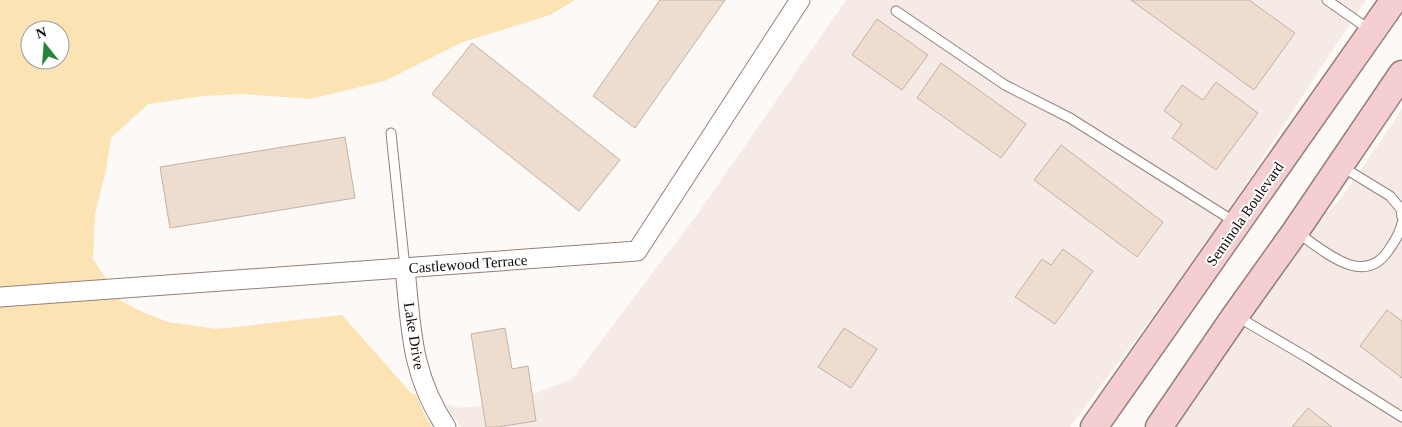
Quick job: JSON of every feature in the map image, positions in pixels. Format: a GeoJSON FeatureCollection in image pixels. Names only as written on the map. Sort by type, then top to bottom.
{"type":"FeatureCollection","features":[{"type":"Feature","properties":{"kind":"main road","name":"Seminola Boulevard"},"geometry":{"type":"LineString","coordinates":[[1094,427],[1394,0]]}},
{"type":"Feature","properties":{"kind":"main road"},"geometry":{"type":"LineString","coordinates":[[1159,427],[1235,316],[1296,232],[1402,74]]}},
{"type":"Feature","properties":{"kind":"street","name":"Castlewood Terrace"},"geometry":{"type":"LineString","coordinates":[[0,297],[637,251],[800,0]]}},
{"type":"Feature","properties":{"kind":"street","name":"Lake Drive"},"geometry":{"type":"LineString","coordinates":[[406,268],[413,343],[421,378],[435,410],[446,427]]}},
{"type":"Feature","properties":{"kind":"lane"},"geometry":{"type":"LineString","coordinates":[[1327,0],[1373,31]]}},
{"type":"Feature","properties":{"kind":"lane"},"geometry":{"type":"LineString","coordinates":[[896,11],[1005,85],[1070,118],[1238,223]]}},
{"type":"Feature","properties":{"kind":"lane"},"geometry":{"type":"LineString","coordinates":[[391,133],[406,268]]}},
{"type":"Feature","properties":{"kind":"lane"},"geometry":{"type":"LineString","coordinates":[[1340,165],[1390,196],[1401,209],[1402,217]]}},
{"type":"Feature","properties":{"kind":"lane"},"geometry":{"type":"LineString","coordinates":[[1296,232],[1337,260],[1355,268],[1367,267],[1383,258],[1401,232],[1402,224]]}},
{"type":"Feature","properties":{"kind":"lane"},"geometry":{"type":"LineString","coordinates":[[1235,316],[1308,358],[1402,417]]}},
{"type":"Feature","properties":{"kind":"shaded area"},"geometry":{"type":"Polygon","coordinates":[[[0,0],[575,0],[550,15],[463,42],[385,81],[310,99],[244,94],[204,96],[148,104],[111,138],[106,170],[95,214],[93,259],[121,301],[168,322],[217,329],[342,315],[411,393],[416,395],[432,427],[0,427],[0,0]]]}},
{"type":"Feature","properties":{"kind":"shaded area"},"geometry":{"type":"Polygon","coordinates":[[[846,0],[1366,0],[1206,245],[1070,427],[461,427],[445,404],[461,408],[514,402],[572,379],[697,215],[846,0]]]}},
{"type":"Feature","properties":{"kind":"shaded area"},"geometry":{"type":"Polygon","coordinates":[[[1402,109],[1402,427],[1175,427],[1313,228],[1342,197],[1402,109]]]}},
{"type":"Feature","properties":{"kind":"building"},"geometry":{"type":"Polygon","coordinates":[[[660,0],[725,0],[635,128],[593,96],[660,0]]]}},
{"type":"Feature","properties":{"kind":"building"},"geometry":{"type":"Polygon","coordinates":[[[1131,0],[1249,0],[1295,33],[1254,90],[1131,0]]]}},
{"type":"Feature","properties":{"kind":"building"},"geometry":{"type":"Polygon","coordinates":[[[877,19],[928,55],[902,90],[852,55],[877,19]]]}},
{"type":"Feature","properties":{"kind":"building"},"geometry":{"type":"Polygon","coordinates":[[[472,43],[620,160],[579,211],[432,94],[472,43]]]}},
{"type":"Feature","properties":{"kind":"building"},"geometry":{"type":"Polygon","coordinates":[[[941,63],[1026,124],[1001,158],[917,98],[941,63]]]}},
{"type":"Feature","properties":{"kind":"building"},"geometry":{"type":"Polygon","coordinates":[[[1216,82],[1258,113],[1216,170],[1172,138],[1182,124],[1164,111],[1182,85],[1203,100],[1216,82]]]}},
{"type":"Feature","properties":{"kind":"building"},"geometry":{"type":"Polygon","coordinates":[[[345,137],[355,198],[170,228],[160,167],[345,137]]]}},
{"type":"Feature","properties":{"kind":"building"},"geometry":{"type":"Polygon","coordinates":[[[1061,145],[1163,222],[1137,257],[1034,180],[1061,145]]]}},
{"type":"Feature","properties":{"kind":"building"},"geometry":{"type":"Polygon","coordinates":[[[1063,249],[1093,271],[1055,324],[1015,297],[1042,259],[1051,265],[1063,249]]]}},
{"type":"Feature","properties":{"kind":"building"},"geometry":{"type":"Polygon","coordinates":[[[1387,310],[1402,321],[1402,378],[1360,346],[1387,310]]]}},
{"type":"Feature","properties":{"kind":"building"},"geometry":{"type":"Polygon","coordinates":[[[505,328],[512,369],[528,366],[536,421],[486,427],[471,334],[505,328]]]}},
{"type":"Feature","properties":{"kind":"building"},"geometry":{"type":"Polygon","coordinates":[[[844,328],[877,349],[851,388],[818,367],[844,328]]]}},
{"type":"Feature","properties":{"kind":"building"},"geometry":{"type":"Polygon","coordinates":[[[1308,408],[1332,427],[1292,427],[1308,408]]]}}]}
